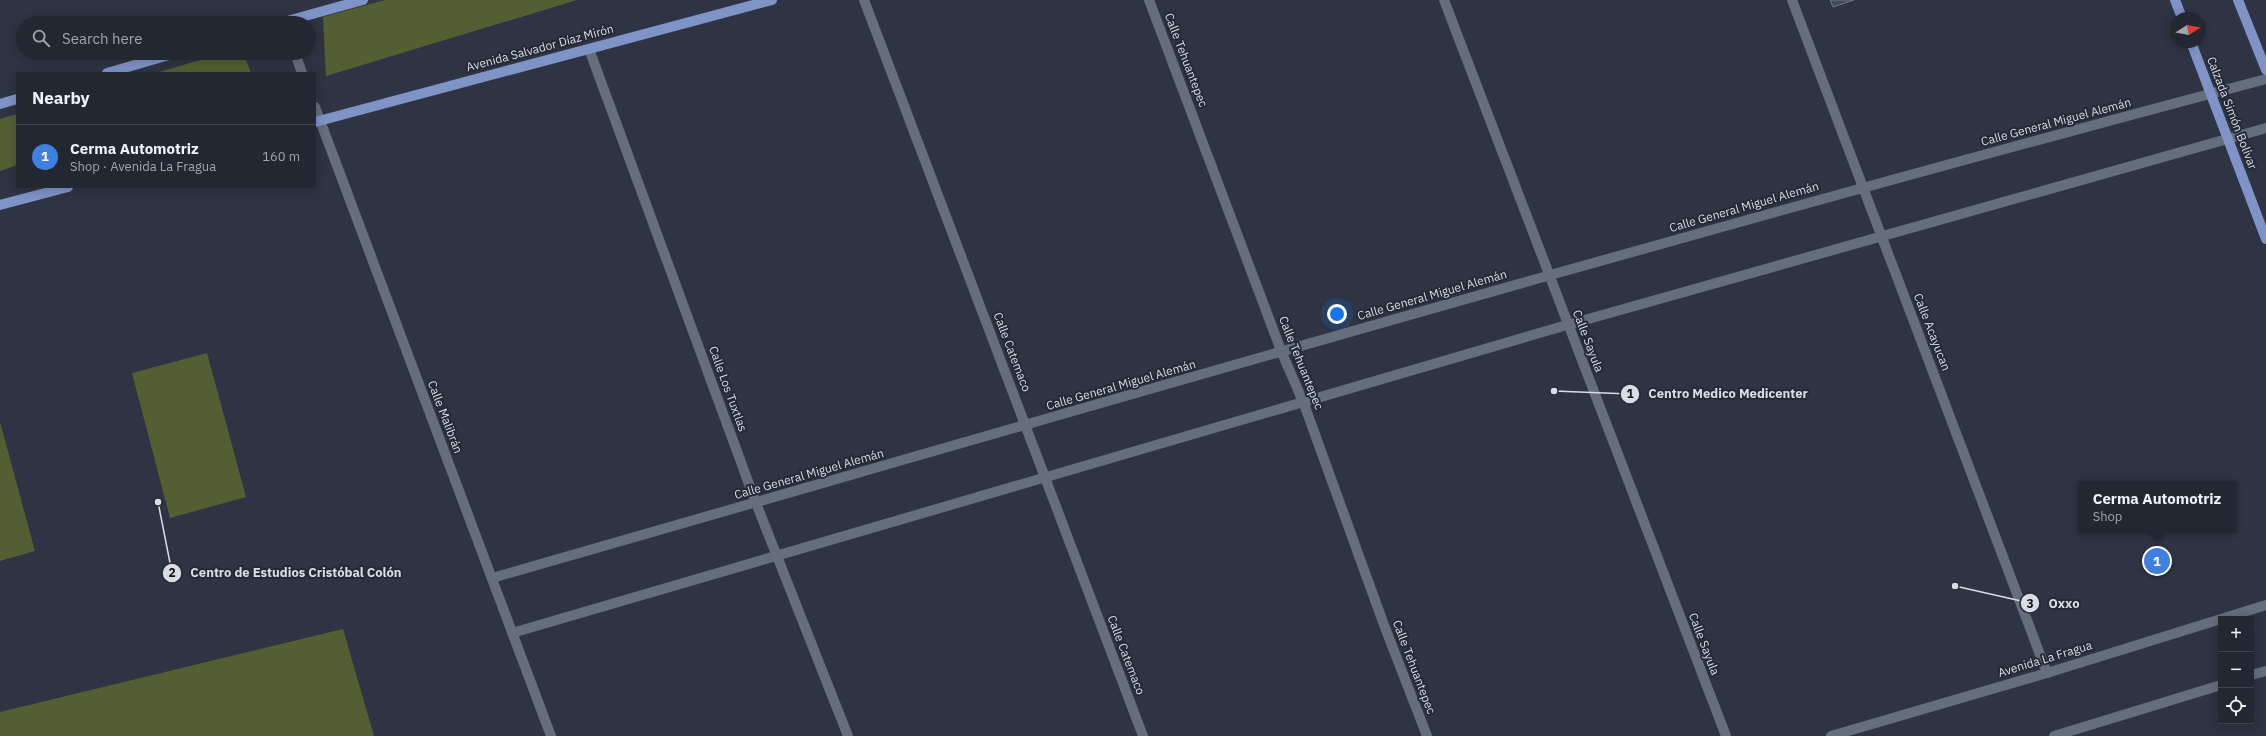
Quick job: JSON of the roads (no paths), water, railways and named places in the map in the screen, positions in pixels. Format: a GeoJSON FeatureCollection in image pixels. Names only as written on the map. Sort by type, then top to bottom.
{"type":"FeatureCollection","features":[{"type":"Feature","properties":{"kind":"main road"},"geometry":{"type":"LineString","coordinates":[[307,16],[363,0]]}},
{"type":"Feature","properties":{"kind":"main road","name":"Avenida Salvador Díaz Mirón"},"geometry":{"type":"LineString","coordinates":[[317,121],[772,0]]}},
{"type":"Feature","properties":{"kind":"main road"},"geometry":{"type":"LineString","coordinates":[[2175,0],[2180,12]]}},
{"type":"Feature","properties":{"kind":"main road"},"geometry":{"type":"LineString","coordinates":[[2238,0],[2266,70]]}},
{"type":"Feature","properties":{"kind":"main road","name":"Calzada Simón Bolívar"},"geometry":{"type":"LineString","coordinates":[[2193,48],[2266,239]]}},
{"type":"Feature","properties":{"kind":"main road"},"geometry":{"type":"LineString","coordinates":[[110,72],[152,60]]}},
{"type":"Feature","properties":{"kind":"main road"},"geometry":{"type":"LineString","coordinates":[[0,104],[16,99]]}},
{"type":"Feature","properties":{"kind":"main road"},"geometry":{"type":"LineString","coordinates":[[0,205],[64,188]]}},
{"type":"Feature","properties":{"kind":"street","name":"Calle Catemaco"},"geometry":{"type":"LineString","coordinates":[[864,0],[1143,736]]}},
{"type":"Feature","properties":{"kind":"street","name":"Calle Tehuantepec"},"geometry":{"type":"LineString","coordinates":[[1149,0],[1282,353],[1304,404],[1384,625],[1427,736]]}},
{"type":"Feature","properties":{"kind":"street","name":"Calle Sayula"},"geometry":{"type":"LineString","coordinates":[[1444,0],[1550,275],[1567,325],[1726,736]]}},
{"type":"Feature","properties":{"kind":"street","name":"Calle Acayucan"},"geometry":{"type":"LineString","coordinates":[[1792,0],[2047,673]]}},
{"type":"Feature","properties":{"kind":"street","name":"Calle Los Tuxtlas"},"geometry":{"type":"LineString","coordinates":[[589,49],[756,503],[848,736]]}},
{"type":"Feature","properties":{"kind":"street"},"geometry":{"type":"LineString","coordinates":[[297,60],[302,72]]}},
{"type":"Feature","properties":{"kind":"street","name":"Calle General Miguel Alemán"},"geometry":{"type":"LineString","coordinates":[[492,578],[1862,187],[2266,79]]}},
{"type":"Feature","properties":{"kind":"street","name":"Calle Malibrán"},"geometry":{"type":"LineString","coordinates":[[317,121],[551,736]]}},
{"type":"Feature","properties":{"kind":"street"},"geometry":{"type":"LineString","coordinates":[[512,633],[1304,404],[1567,325],[2266,128]]}},
{"type":"Feature","properties":{"kind":"street","name":"Avenida La Fragua"},"geometry":{"type":"LineString","coordinates":[[1831,736],[2047,673],[2266,605]]}},
{"type":"Feature","properties":{"kind":"street"},"geometry":{"type":"LineString","coordinates":[[2254,675],[2266,671]]}},
{"type":"Feature","properties":{"kind":"street"},"geometry":{"type":"LineString","coordinates":[[2054,736],[2218,686]]}},
{"type":"Feature","properties":{"kind":"place","name":"Centro Medico Medicenter"},"geometry":{"type":"Point","coordinates":[1554,391]}},
{"type":"Feature","properties":{"kind":"place","name":"Centro de Estudios Cristóbal Colón"},"geometry":{"type":"Point","coordinates":[158,502]}},
{"type":"Feature","properties":{"kind":"place","name":"Cerma Automotriz"},"geometry":{"type":"Point","coordinates":[2157,561]}},
{"type":"Feature","properties":{"kind":"place","name":"Oxxo"},"geometry":{"type":"Point","coordinates":[1955,586]}}]}
